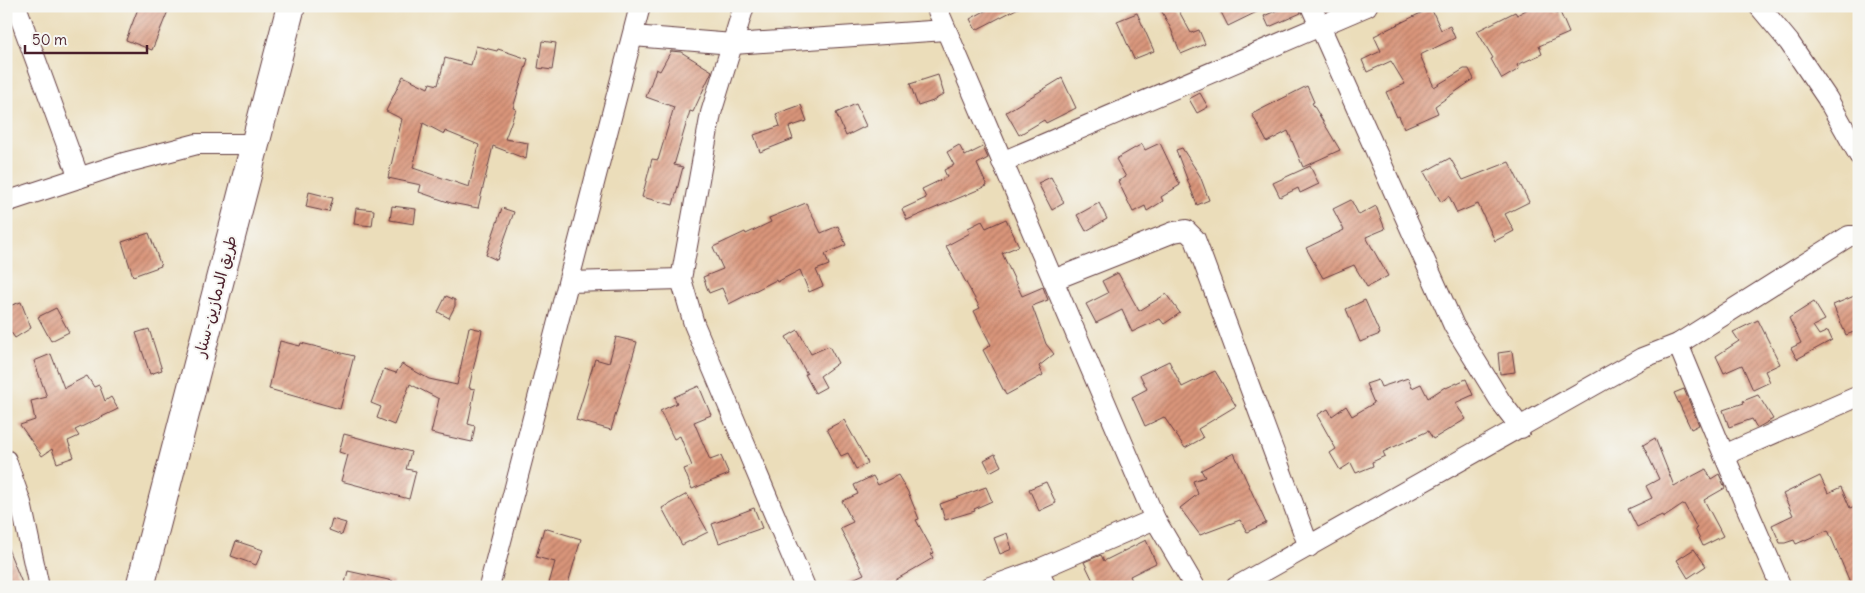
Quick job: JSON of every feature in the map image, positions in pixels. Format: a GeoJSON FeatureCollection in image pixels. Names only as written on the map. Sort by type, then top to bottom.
{"type":"FeatureCollection","features":[{"type":"Feature","properties":{"kind":"highway","name":"طريق الدمازين-سنار"},"geometry":{"type":"LineString","coordinates":[[140,587],[290,6]]}},
{"type":"Feature","properties":{"kind":"street"},"geometry":{"type":"LineString","coordinates":[[16,6],[79,178]]}},
{"type":"Feature","properties":{"kind":"street"},"geometry":{"type":"LineString","coordinates":[[489,587],[640,6]]}},
{"type":"Feature","properties":{"kind":"street"},"geometry":{"type":"LineString","coordinates":[[744,6],[711,113],[681,279],[694,324],[805,587]]}},
{"type":"Feature","properties":{"kind":"street"},"geometry":{"type":"LineString","coordinates":[[936,6],[1155,519],[1194,587]]}},
{"type":"Feature","properties":{"kind":"street"},"geometry":{"type":"LineString","coordinates":[[1311,6],[1454,326],[1501,402],[1521,428]]}},
{"type":"Feature","properties":{"kind":"street"},"geometry":{"type":"LineString","coordinates":[[1002,162],[1367,6]]}},
{"type":"Feature","properties":{"kind":"street"},"geometry":{"type":"LineString","coordinates":[[1760,6],[1789,42],[1827,98],[1859,155]]}},
{"type":"Feature","properties":{"kind":"street"},"geometry":{"type":"LineString","coordinates":[[633,36],[732,44],[946,30]]}},
{"type":"Feature","properties":{"kind":"street"},"geometry":{"type":"LineString","coordinates":[[6,202],[124,163],[197,144],[255,144]]}},
{"type":"Feature","properties":{"kind":"street"},"geometry":{"type":"LineString","coordinates":[[1052,280],[1174,232],[1186,230],[1195,239],[1309,547]]}},
{"type":"Feature","properties":{"kind":"street"},"geometry":{"type":"LineString","coordinates":[[1236,587],[1521,428],[1642,358],[1678,344],[1848,236],[1859,236]]}},
{"type":"Feature","properties":{"kind":"street"},"geometry":{"type":"LineString","coordinates":[[569,282],[681,279]]}},
{"type":"Feature","properties":{"kind":"street"},"geometry":{"type":"LineString","coordinates":[[1678,344],[1781,587]]}},
{"type":"Feature","properties":{"kind":"street"},"geometry":{"type":"LineString","coordinates":[[1724,455],[1859,396]]}},
{"type":"Feature","properties":{"kind":"street"},"geometry":{"type":"LineString","coordinates":[[6,460],[21,503],[39,587]]}},
{"type":"Feature","properties":{"kind":"street"},"geometry":{"type":"LineString","coordinates":[[990,587],[1042,578],[1155,519]]}},
{"type":"Feature","properties":{"kind":"building"},"geometry":{"type":"Polygon","coordinates":[[[139,6],[170,6],[152,50],[126,40],[139,6]]]}},
{"type":"Feature","properties":{"kind":"building"},"geometry":{"type":"Polygon","coordinates":[[[994,6],[1022,6],[976,30],[970,19],[994,6]]]}},
{"type":"Feature","properties":{"kind":"building"},"geometry":{"type":"Polygon","coordinates":[[[1159,6],[1176,6],[1191,33],[1199,30],[1205,44],[1181,54],[1159,6]]]}},
{"type":"Feature","properties":{"kind":"building"},"geometry":{"type":"Polygon","coordinates":[[[1218,6],[1269,6],[1228,26],[1218,6]]]}},
{"type":"Feature","properties":{"kind":"building"},"geometry":{"type":"Polygon","coordinates":[[[1287,6],[1299,6],[1301,13],[1269,27],[1264,16],[1287,6]]]}},
{"type":"Feature","properties":{"kind":"building"},"geometry":{"type":"Polygon","coordinates":[[[1533,6],[1552,6],[1556,14],[1560,12],[1569,33],[1539,46],[1542,54],[1517,65],[1519,69],[1502,79],[1491,59],[1493,58],[1477,31],[1515,12],[1517,15],[1533,6]]]}},
{"type":"Feature","properties":{"kind":"building"},"geometry":{"type":"Polygon","coordinates":[[[1431,8],[1441,30],[1450,26],[1455,38],[1420,55],[1434,87],[1464,69],[1469,69],[1474,79],[1435,106],[1438,113],[1404,128],[1386,92],[1405,84],[1391,61],[1367,72],[1362,60],[1381,51],[1374,36],[1431,8]]]}},
{"type":"Feature","properties":{"kind":"building"},"geometry":{"type":"Polygon","coordinates":[[[1137,13],[1154,51],[1134,59],[1117,21],[1137,13]]]}},
{"type":"Feature","properties":{"kind":"building"},"geometry":{"type":"Polygon","coordinates":[[[542,41],[556,43],[552,70],[538,68],[542,41]]]}},
{"type":"Feature","properties":{"kind":"building"},"geometry":{"type":"Polygon","coordinates":[[[476,46],[497,51],[498,49],[528,59],[513,108],[516,109],[505,139],[528,143],[526,159],[493,146],[478,208],[451,203],[419,192],[421,185],[388,178],[402,119],[386,111],[403,76],[428,88],[430,83],[438,85],[445,58],[471,65],[476,46]],[[423,123],[413,168],[469,187],[479,145],[445,131],[444,134],[423,123]]]}},
{"type":"Feature","properties":{"kind":"building"},"geometry":{"type":"Polygon","coordinates":[[[671,51],[681,52],[712,71],[693,112],[690,111],[674,165],[683,167],[673,205],[642,197],[652,159],[658,160],[674,107],[646,97],[656,69],[660,71],[671,51]]]}},
{"type":"Feature","properties":{"kind":"building"},"geometry":{"type":"Polygon","coordinates":[[[938,75],[944,94],[933,101],[918,106],[910,84],[938,75]]]}},
{"type":"Feature","properties":{"kind":"building"},"geometry":{"type":"Polygon","coordinates":[[[1062,78],[1076,108],[1046,123],[1044,120],[1019,135],[1006,112],[1062,78]]]}},
{"type":"Feature","properties":{"kind":"building"},"geometry":{"type":"Polygon","coordinates":[[[1307,86],[1314,102],[1312,103],[1340,150],[1303,167],[1288,131],[1267,142],[1252,114],[1307,86]]]}},
{"type":"Feature","properties":{"kind":"building"},"geometry":{"type":"Polygon","coordinates":[[[1200,93],[1208,107],[1197,113],[1189,99],[1200,93]]]}},
{"type":"Feature","properties":{"kind":"building"},"geometry":{"type":"Polygon","coordinates":[[[856,104],[866,126],[846,136],[836,113],[856,104]]]}},
{"type":"Feature","properties":{"kind":"building"},"geometry":{"type":"Polygon","coordinates":[[[801,105],[807,121],[789,127],[793,139],[760,152],[754,135],[780,126],[776,114],[801,105]]]}},
{"type":"Feature","properties":{"kind":"building"},"geometry":{"type":"Polygon","coordinates":[[[1160,143],[1180,185],[1161,197],[1163,201],[1147,211],[1145,206],[1133,212],[1118,181],[1126,177],[1116,159],[1142,144],[1145,150],[1160,143]]]}},
{"type":"Feature","properties":{"kind":"building"},"geometry":{"type":"Polygon","coordinates":[[[959,145],[965,156],[983,147],[988,158],[977,164],[987,186],[907,220],[902,209],[926,198],[922,189],[947,177],[944,170],[954,165],[947,152],[959,145]]]}},
{"type":"Feature","properties":{"kind":"building"},"geometry":{"type":"Polygon","coordinates":[[[1182,148],[1200,176],[1209,200],[1197,205],[1176,150],[1182,148]]]}},
{"type":"Feature","properties":{"kind":"building"},"geometry":{"type":"Polygon","coordinates":[[[1450,158],[1463,180],[1509,162],[1529,202],[1505,214],[1514,231],[1495,241],[1478,204],[1457,213],[1449,196],[1441,202],[1424,172],[1450,158]]]}},
{"type":"Feature","properties":{"kind":"building"},"geometry":{"type":"Polygon","coordinates":[[[1310,166],[1319,184],[1300,193],[1298,188],[1280,197],[1273,183],[1310,166]]]}},
{"type":"Feature","properties":{"kind":"building"},"geometry":{"type":"Polygon","coordinates":[[[1051,177],[1064,203],[1052,210],[1038,183],[1051,177]]]}},
{"type":"Feature","properties":{"kind":"building"},"geometry":{"type":"Polygon","coordinates":[[[309,192],[333,198],[329,212],[306,207],[309,192]]]}},
{"type":"Feature","properties":{"kind":"building"},"geometry":{"type":"Polygon","coordinates":[[[1351,200],[1359,215],[1376,206],[1385,229],[1366,237],[1388,276],[1367,287],[1354,265],[1323,278],[1306,248],[1344,230],[1333,209],[1351,200]]]}},
{"type":"Feature","properties":{"kind":"building"},"geometry":{"type":"Polygon","coordinates":[[[806,203],[821,233],[838,226],[846,245],[825,254],[829,265],[816,270],[823,286],[809,292],[800,270],[729,304],[722,288],[709,293],[703,277],[723,269],[713,247],[745,232],[746,234],[771,222],[769,218],[806,203]]]}},
{"type":"Feature","properties":{"kind":"building"},"geometry":{"type":"Polygon","coordinates":[[[1099,203],[1107,219],[1086,231],[1077,215],[1099,203]]]}},
{"type":"Feature","properties":{"kind":"building"},"geometry":{"type":"Polygon","coordinates":[[[392,206],[416,209],[414,224],[390,220],[392,206]]]}},
{"type":"Feature","properties":{"kind":"building"},"geometry":{"type":"Polygon","coordinates":[[[356,208],[374,210],[372,226],[354,224],[356,208]]]}},
{"type":"Feature","properties":{"kind":"building"},"geometry":{"type":"Polygon","coordinates":[[[502,208],[514,212],[497,260],[486,255],[502,208]]]}},
{"type":"Feature","properties":{"kind":"building"},"geometry":{"type":"Polygon","coordinates":[[[1006,219],[1019,246],[1002,253],[1022,296],[1043,287],[1048,300],[1032,306],[1046,344],[1054,354],[1039,366],[1043,375],[1006,395],[983,350],[991,345],[974,311],[980,308],[946,246],[970,233],[968,228],[982,221],[986,228],[1006,219]]]}},
{"type":"Feature","properties":{"kind":"building"},"geometry":{"type":"Polygon","coordinates":[[[149,233],[161,266],[133,276],[122,242],[149,233]]]}},
{"type":"Feature","properties":{"kind":"building"},"geometry":{"type":"Polygon","coordinates":[[[1118,273],[1139,311],[1166,294],[1180,313],[1164,324],[1160,319],[1132,332],[1122,310],[1096,323],[1086,304],[1108,293],[1102,281],[1118,273]]]}},
{"type":"Feature","properties":{"kind":"building"},"geometry":{"type":"Polygon","coordinates":[[[1859,294],[1859,330],[1846,335],[1833,305],[1859,294]]]}},
{"type":"Feature","properties":{"kind":"building"},"geometry":{"type":"Polygon","coordinates":[[[446,296],[455,300],[455,306],[449,318],[438,312],[446,296]]]}},
{"type":"Feature","properties":{"kind":"building"},"geometry":{"type":"Polygon","coordinates":[[[1365,300],[1380,334],[1360,342],[1346,309],[1365,300]]]}},
{"type":"Feature","properties":{"kind":"building"},"geometry":{"type":"Polygon","coordinates":[[[21,302],[31,328],[15,338],[6,325],[6,307],[21,302]]]}},
{"type":"Feature","properties":{"kind":"building"},"geometry":{"type":"Polygon","coordinates":[[[1814,302],[1825,320],[1813,326],[1819,335],[1828,331],[1832,340],[1797,359],[1791,348],[1801,343],[1789,318],[1814,302]]]}},
{"type":"Feature","properties":{"kind":"building"},"geometry":{"type":"Polygon","coordinates":[[[56,308],[69,332],[51,341],[38,317],[56,308]]]}},
{"type":"Feature","properties":{"kind":"building"},"geometry":{"type":"Polygon","coordinates":[[[1758,320],[1780,364],[1765,371],[1770,382],[1753,390],[1742,365],[1724,373],[1716,356],[1739,341],[1733,332],[1758,320]]]}},
{"type":"Feature","properties":{"kind":"building"},"geometry":{"type":"Polygon","coordinates":[[[469,327],[482,330],[469,388],[475,389],[468,424],[475,426],[472,442],[431,433],[439,399],[410,384],[394,425],[377,418],[381,407],[371,403],[384,369],[396,373],[402,364],[429,379],[457,385],[469,327]]]}},
{"type":"Feature","properties":{"kind":"building"},"geometry":{"type":"Polygon","coordinates":[[[149,329],[162,370],[150,374],[136,333],[149,329]]]}},
{"type":"Feature","properties":{"kind":"building"},"geometry":{"type":"Polygon","coordinates":[[[798,330],[811,354],[829,346],[838,363],[820,376],[826,387],[815,393],[805,374],[807,374],[786,337],[798,330]]]}},
{"type":"Feature","properties":{"kind":"building"},"geometry":{"type":"Polygon","coordinates":[[[616,337],[637,342],[611,430],[576,420],[595,359],[609,363],[616,337]]]}},
{"type":"Feature","properties":{"kind":"building"},"geometry":{"type":"Polygon","coordinates":[[[280,341],[300,346],[301,343],[354,356],[340,409],[269,389],[280,341]]]}},
{"type":"Feature","properties":{"kind":"building"},"geometry":{"type":"Polygon","coordinates":[[[1512,351],[1515,372],[1500,374],[1498,353],[1512,351]]]}},
{"type":"Feature","properties":{"kind":"building"},"geometry":{"type":"Polygon","coordinates":[[[51,354],[64,388],[87,376],[94,387],[99,385],[105,401],[111,397],[118,409],[75,430],[79,436],[68,441],[74,457],[57,463],[52,449],[42,456],[20,425],[35,420],[31,401],[47,397],[34,361],[51,354]]]}},
{"type":"Feature","properties":{"kind":"building"},"geometry":{"type":"Polygon","coordinates":[[[1169,361],[1182,387],[1215,371],[1236,406],[1198,429],[1203,438],[1185,448],[1164,417],[1145,426],[1132,397],[1147,389],[1140,375],[1169,361]]]}},
{"type":"Feature","properties":{"kind":"building"},"geometry":{"type":"Polygon","coordinates":[[[1408,378],[1412,388],[1421,384],[1428,398],[1445,387],[1466,379],[1473,395],[1455,403],[1466,419],[1433,439],[1428,431],[1383,452],[1385,456],[1372,462],[1373,466],[1356,473],[1351,463],[1340,470],[1330,453],[1336,449],[1317,415],[1328,409],[1332,416],[1346,406],[1352,416],[1374,403],[1366,384],[1378,380],[1381,387],[1408,378]]]}},
{"type":"Feature","properties":{"kind":"building"},"geometry":{"type":"Polygon","coordinates":[[[699,386],[711,415],[694,422],[710,460],[721,456],[729,474],[692,489],[684,469],[692,466],[680,436],[674,439],[660,411],[677,403],[674,397],[699,386]]]}},
{"type":"Feature","properties":{"kind":"building"},"geometry":{"type":"Polygon","coordinates":[[[1684,389],[1699,425],[1691,429],[1674,393],[1684,389]]]}},
{"type":"Feature","properties":{"kind":"building"},"geometry":{"type":"Polygon","coordinates":[[[1758,395],[1773,419],[1757,428],[1752,419],[1729,427],[1723,410],[1744,403],[1743,401],[1758,395]]]}},
{"type":"Feature","properties":{"kind":"building"},"geometry":{"type":"Polygon","coordinates":[[[844,420],[868,463],[856,469],[848,453],[841,456],[827,429],[844,420]]]}},
{"type":"Feature","properties":{"kind":"building"},"geometry":{"type":"Polygon","coordinates":[[[344,434],[411,452],[406,469],[416,471],[409,499],[341,481],[348,455],[339,452],[344,434]]]}},
{"type":"Feature","properties":{"kind":"building"},"geometry":{"type":"Polygon","coordinates":[[[1655,438],[1674,486],[1706,469],[1711,479],[1719,474],[1725,488],[1704,500],[1723,536],[1703,546],[1695,529],[1697,528],[1684,504],[1663,518],[1662,515],[1637,527],[1628,509],[1652,498],[1646,486],[1659,479],[1643,445],[1655,438]]]}},
{"type":"Feature","properties":{"kind":"building"},"geometry":{"type":"Polygon","coordinates":[[[1234,453],[1266,523],[1247,532],[1240,520],[1200,535],[1180,508],[1198,494],[1193,481],[1205,477],[1201,470],[1234,453]]]}},
{"type":"Feature","properties":{"kind":"building"},"geometry":{"type":"Polygon","coordinates":[[[995,454],[1001,466],[990,472],[984,460],[995,454]]]}},
{"type":"Feature","properties":{"kind":"building"},"geometry":{"type":"Polygon","coordinates":[[[898,475],[908,492],[919,519],[916,520],[934,553],[931,554],[933,558],[892,582],[894,587],[835,587],[864,574],[840,528],[853,522],[842,501],[858,494],[854,485],[873,476],[878,485],[898,475]]]}},
{"type":"Feature","properties":{"kind":"building"},"geometry":{"type":"Polygon","coordinates":[[[1820,476],[1828,493],[1841,487],[1850,508],[1859,504],[1859,587],[1852,587],[1828,530],[1796,544],[1794,540],[1780,543],[1772,525],[1793,515],[1783,494],[1820,476]]]}},
{"type":"Feature","properties":{"kind":"building"},"geometry":{"type":"Polygon","coordinates":[[[1046,482],[1056,503],[1039,511],[1029,489],[1046,482]]]}},
{"type":"Feature","properties":{"kind":"building"},"geometry":{"type":"Polygon","coordinates":[[[986,487],[992,501],[974,509],[975,511],[945,520],[940,504],[986,487]]]}},
{"type":"Feature","properties":{"kind":"building"},"geometry":{"type":"Polygon","coordinates":[[[687,494],[708,532],[682,545],[662,508],[687,494]]]}},
{"type":"Feature","properties":{"kind":"building"},"geometry":{"type":"Polygon","coordinates":[[[754,508],[762,528],[719,543],[712,524],[754,508]]]}},
{"type":"Feature","properties":{"kind":"building"},"geometry":{"type":"Polygon","coordinates":[[[332,519],[346,523],[342,535],[329,530],[332,519]]]}},
{"type":"Feature","properties":{"kind":"building"},"geometry":{"type":"Polygon","coordinates":[[[544,528],[581,539],[567,587],[548,587],[555,562],[536,557],[544,528]]]}},
{"type":"Feature","properties":{"kind":"building"},"geometry":{"type":"Polygon","coordinates":[[[1007,533],[1012,549],[1000,554],[994,538],[1007,533]]]}},
{"type":"Feature","properties":{"kind":"building"},"geometry":{"type":"Polygon","coordinates":[[[1146,540],[1156,563],[1130,576],[1135,587],[1096,587],[1084,562],[1101,555],[1104,561],[1146,540]]]}},
{"type":"Feature","properties":{"kind":"building"},"geometry":{"type":"Polygon","coordinates":[[[236,541],[263,550],[256,565],[231,556],[236,541]]]}},
{"type":"Feature","properties":{"kind":"building"},"geometry":{"type":"Polygon","coordinates":[[[6,544],[22,583],[12,587],[6,587],[6,544]]]}},
{"type":"Feature","properties":{"kind":"building"},"geometry":{"type":"Polygon","coordinates":[[[1694,549],[1706,566],[1688,578],[1677,560],[1694,549]]]}},
{"type":"Feature","properties":{"kind":"building"},"geometry":{"type":"Polygon","coordinates":[[[348,571],[393,581],[392,587],[344,587],[348,571]]]}}]}
